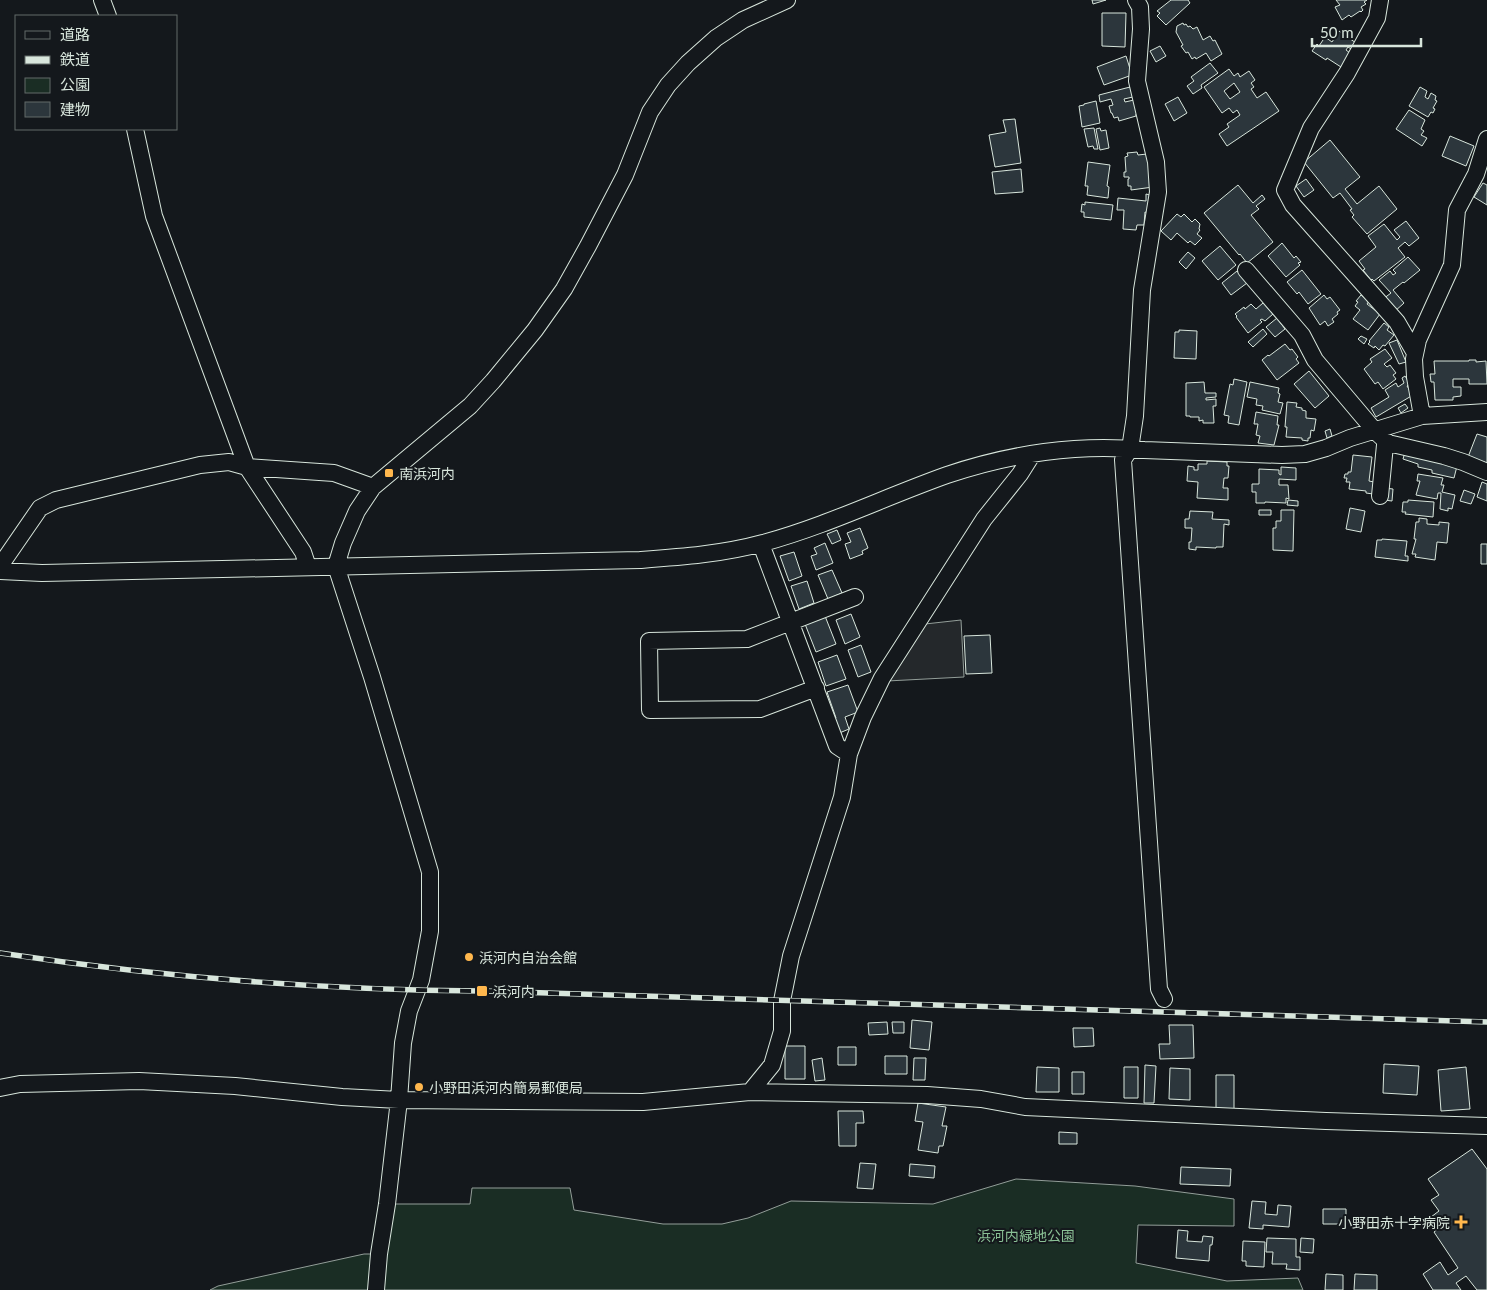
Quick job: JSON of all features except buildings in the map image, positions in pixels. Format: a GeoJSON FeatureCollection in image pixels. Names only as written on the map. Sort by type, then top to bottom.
{"type":"FeatureCollection","features":[{"type":"Feature","properties":{"kind":"street"},"geometry":{"type":"LineString","coordinates":[[102,0],[108,15]]}},
{"type":"Feature","properties":{"kind":"street"},"geometry":{"type":"LineString","coordinates":[[376,1290],[399,1100],[403,1043],[409,1011],[421,980],[430,930],[430,872],[372,677],[336,566],[343,543],[357,511],[373,487],[470,406],[535,330],[564,289],[588,246],[625,175],[650,112],[668,85],[688,63],[716,38],[743,20],[786,0]]}},
{"type":"Feature","properties":{"kind":"street"},"geometry":{"type":"LineString","coordinates":[[1136,0],[1140,7],[1141,29],[1136,81],[1156,162],[1158,192],[1142,290],[1135,416],[1130,449],[1124,460],[1158,979],[1159,989],[1164,999]]}},
{"type":"Feature","properties":{"kind":"street"},"geometry":{"type":"LineString","coordinates":[[1380,0],[1377,18],[1347,73],[1311,128],[1285,190],[1294,205],[1397,322],[1415,353]]}},
{"type":"Feature","properties":{"kind":"street"},"geometry":{"type":"LineString","coordinates":[[135,130],[154,216],[247,467],[303,552],[308,567]]}},
{"type":"Feature","properties":{"kind":"street"},"geometry":{"type":"LineString","coordinates":[[1422,416],[1415,378],[1414,359],[1418,340],[1452,265],[1457,210],[1476,174],[1487,139]]}},
{"type":"Feature","properties":{"kind":"street"},"geometry":{"type":"LineString","coordinates":[[1246,270],[1302,335],[1315,360],[1375,431],[1388,443],[1444,456],[1487,472]]}},
{"type":"Feature","properties":{"kind":"street"},"geometry":{"type":"LineString","coordinates":[[0,571],[42,573],[640,560],[693,555],[761,544],[948,475],[990,462],[1078,448],[1282,455],[1305,454],[1422,416],[1487,412]]}},
{"type":"Feature","properties":{"kind":"street"},"geometry":{"type":"LineString","coordinates":[[1380,496],[1385,445],[1388,443]]}},
{"type":"Feature","properties":{"kind":"street"},"geometry":{"type":"LineString","coordinates":[[750,1092],[772,1065],[782,1031],[782,1001],[791,956],[842,797],[849,754],[863,717],[882,678],[984,519],[1020,474],[1032,455]]}},
{"type":"Feature","properties":{"kind":"street"},"geometry":{"type":"LineString","coordinates":[[0,566],[40,508],[56,500],[200,465],[229,462],[247,467],[334,473],[373,487]]}},
{"type":"Feature","properties":{"kind":"street"},"geometry":{"type":"LineString","coordinates":[[761,544],[837,746],[849,754]]}},
{"type":"Feature","properties":{"kind":"street"},"geometry":{"type":"LineString","coordinates":[[816,688],[760,709],[650,710],[649,641],[747,639],[856,597]]}},
{"type":"Feature","properties":{"kind":"street"},"geometry":{"type":"LineString","coordinates":[[0,1088],[20,1084],[139,1081],[235,1086],[342,1097],[399,1100],[643,1102],[750,1092],[927,1095],[981,1100],[1025,1107],[1316,1121],[1487,1126]]}},
{"type":"Feature","properties":{"kind":"green space","name":"浜河内緑地公園"},"geometry":{"type":"Polygon","coordinates":[[[1016,1179],[1135,1186],[1234,1199],[1234,1226],[1138,1225],[1136,1263],[1227,1281],[1298,1278],[1303,1290],[210,1290],[218,1286],[364,1254],[379,1254],[387,1204],[470,1204],[472,1188],[570,1188],[574,1210],[663,1224],[722,1224],[748,1218],[791,1201],[933,1204],[1016,1179]]]}},
{"type":"Feature","properties":{"kind":"shaded area"},"geometry":{"type":"Polygon","coordinates":[[[961,620],[964,677],[887,681],[925,624],[961,620]]]}},
{"type":"Feature","properties":{"kind":"railway"},"geometry":{"type":"LineString","coordinates":[[0,953],[120,969],[240,981],[361,988],[1487,1022]]}},
{"type":"Feature","properties":{"kind":"place","name":"南浜河内"},"geometry":{"type":"Point","coordinates":[389,473]}},
{"type":"Feature","properties":{"kind":"place","name":"浜河内自治会館"},"geometry":{"type":"Point","coordinates":[469,957]}},
{"type":"Feature","properties":{"kind":"place","name":"浜河内"},"geometry":{"type":"Point","coordinates":[482,991]}},
{"type":"Feature","properties":{"kind":"place","name":"小野田浜河内簡易郵便局"},"geometry":{"type":"Point","coordinates":[419,1087]}},
{"type":"Feature","properties":{"kind":"place","name":"小野田赤十字病院"},"geometry":{"type":"Point","coordinates":[1461,1222]}}]}
